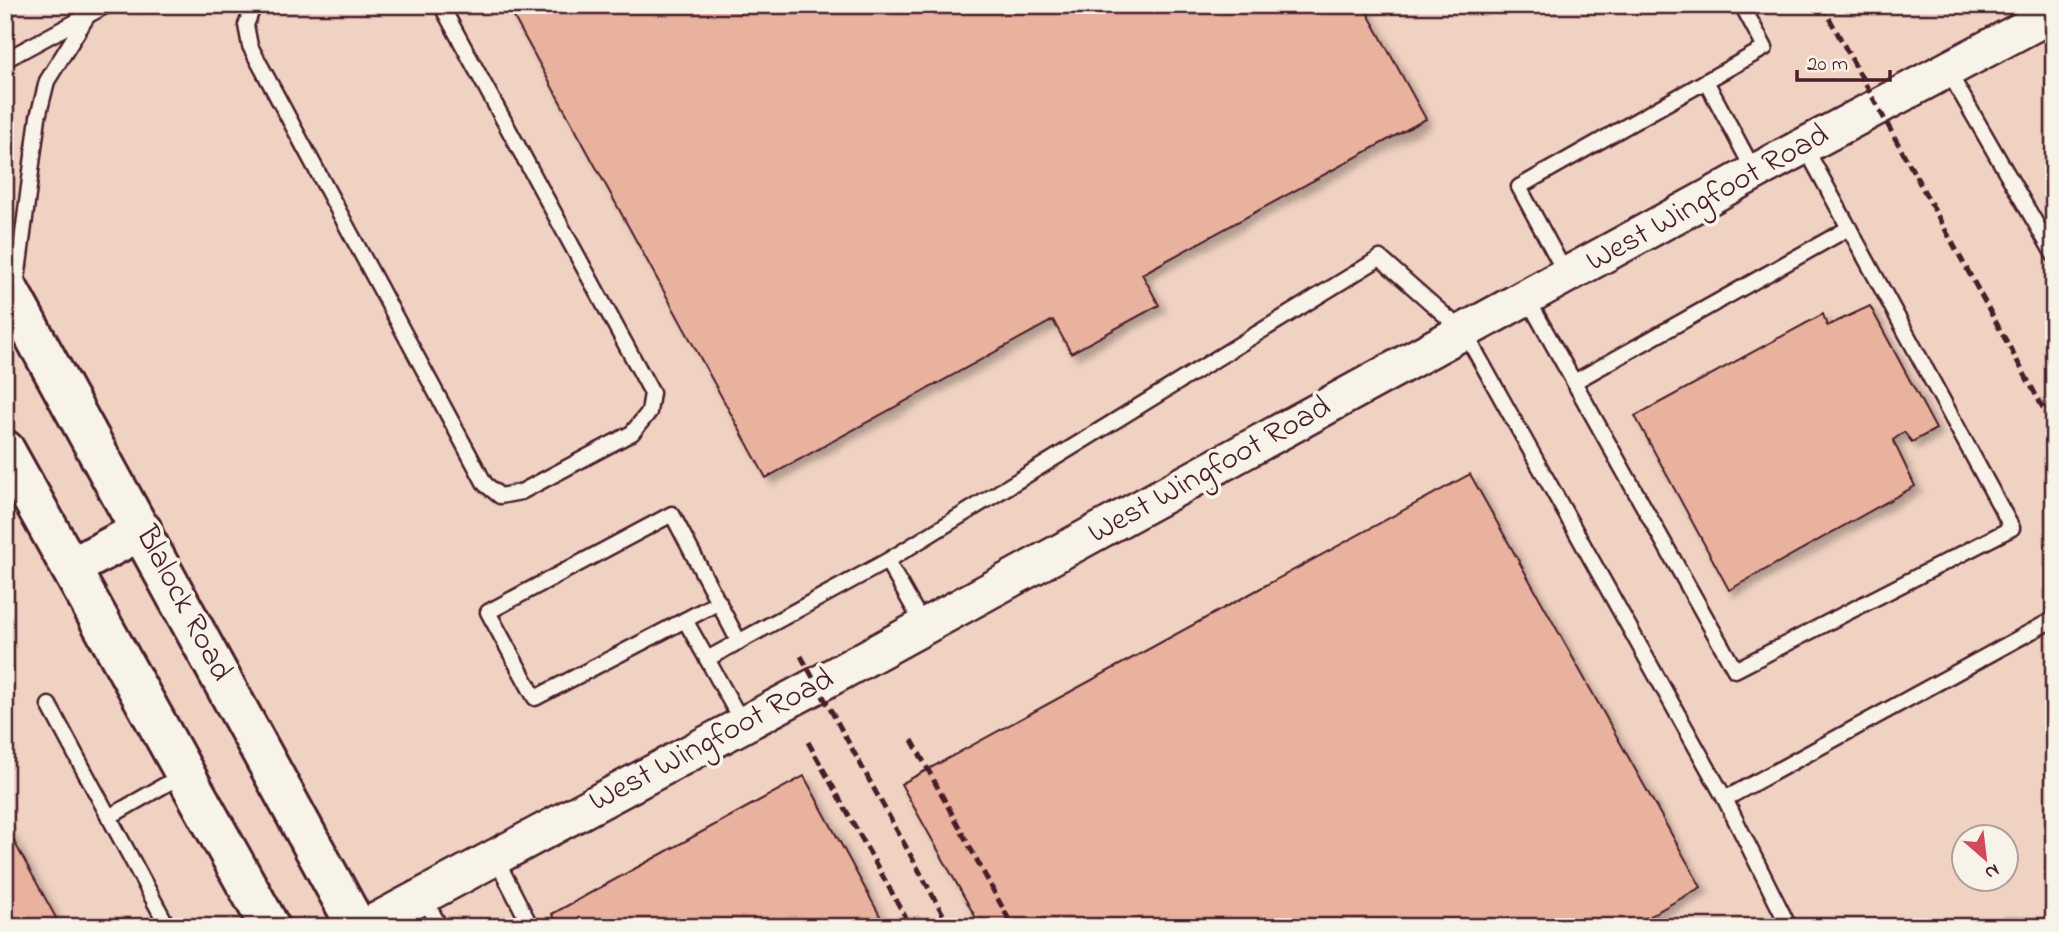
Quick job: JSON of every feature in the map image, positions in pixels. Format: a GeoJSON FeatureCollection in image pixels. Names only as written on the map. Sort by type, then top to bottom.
{"type":"FeatureCollection","features":[{"type":"Feature","properties":{"kind":"main road","name":"Blalock Road"},"geometry":{"type":"LineString","coordinates":[[10,291],[357,927]]}},
{"type":"Feature","properties":{"kind":"main road"},"geometry":{"type":"LineString","coordinates":[[5,450],[270,927]]}},
{"type":"Feature","properties":{"kind":"main road"},"geometry":{"type":"LineString","coordinates":[[71,568],[142,530]]}},
{"type":"Feature","properties":{"kind":"street","name":"West Wingfoot Road"},"geometry":{"type":"LineString","coordinates":[[365,927],[924,627],[1755,172],[2054,13]]}},
{"type":"Feature","properties":{"kind":"lane"},"geometry":{"type":"LineString","coordinates":[[5,60],[107,5]]}},
{"type":"Feature","properties":{"kind":"lane"},"geometry":{"type":"LineString","coordinates":[[254,5],[246,25],[250,46],[485,484],[500,496],[522,492],[632,433],[649,412],[652,393],[441,5]]}},
{"type":"Feature","properties":{"kind":"lane"},"geometry":{"type":"LineString","coordinates":[[1567,276],[1519,187],[1765,48],[1742,5]]}},
{"type":"Feature","properties":{"kind":"lane"},"geometry":{"type":"LineString","coordinates":[[10,291],[37,117],[47,81],[88,15]]}},
{"type":"Feature","properties":{"kind":"lane"},"geometry":{"type":"LineString","coordinates":[[1948,69],[2054,255]]}},
{"type":"Feature","properties":{"kind":"lane"},"geometry":{"type":"LineString","coordinates":[[1706,81],[1755,172]]}},
{"type":"Feature","properties":{"kind":"lane"},"geometry":{"type":"LineString","coordinates":[[1527,298],[1735,670],[2012,528],[1804,146]]}},
{"type":"Feature","properties":{"kind":"lane"},"geometry":{"type":"LineString","coordinates":[[1574,382],[1849,228]]}},
{"type":"Feature","properties":{"kind":"lane"},"geometry":{"type":"LineString","coordinates":[[707,659],[887,561],[1380,258],[1465,333],[1726,799],[1789,927]]}},
{"type":"Feature","properties":{"kind":"lane"},"geometry":{"type":"LineString","coordinates":[[719,602],[535,698],[488,612],[672,514],[719,602],[739,642]]}},
{"type":"Feature","properties":{"kind":"lane"},"geometry":{"type":"LineString","coordinates":[[887,561],[924,627]]}},
{"type":"Feature","properties":{"kind":"lane"},"geometry":{"type":"LineString","coordinates":[[1726,799],[2054,619]]}},
{"type":"Feature","properties":{"kind":"lane"},"geometry":{"type":"LineString","coordinates":[[685,620],[744,724]]}},
{"type":"Feature","properties":{"kind":"lane"},"geometry":{"type":"LineString","coordinates":[[49,705],[169,927]]}},
{"type":"Feature","properties":{"kind":"lane"},"geometry":{"type":"LineString","coordinates":[[109,817],[185,774]]}},
{"type":"Feature","properties":{"kind":"lane"},"geometry":{"type":"LineString","coordinates":[[495,858],[531,927]]}},
{"type":"Feature","properties":{"kind":"lane"},"geometry":{"type":"LineString","coordinates":[[423,896],[440,927]]}},
{"type":"Feature","properties":{"kind":"shaded area"},"geometry":{"type":"Polygon","coordinates":[[[5,5],[2054,5],[2054,927],[5,927],[5,5]]]}},
{"type":"Feature","properties":{"kind":"building"},"geometry":{"type":"Polygon","coordinates":[[[518,5],[1363,5],[1426,119],[1142,274],[1159,305],[1071,353],[1053,320],[766,478],[510,10],[518,5]]]}},
{"type":"Feature","properties":{"kind":"building"},"geometry":{"type":"Polygon","coordinates":[[[1870,306],[1936,429],[1912,442],[1904,432],[1893,440],[1915,486],[1729,590],[1635,416],[1823,314],[1827,326],[1870,306]]]}},
{"type":"Feature","properties":{"kind":"building"},"geometry":{"type":"Polygon","coordinates":[[[1470,474],[1701,887],[1630,927],[981,927],[901,784],[1470,474]]]}},
{"type":"Feature","properties":{"kind":"building"},"geometry":{"type":"Polygon","coordinates":[[[804,776],[886,927],[559,927],[552,914],[804,776]]]}},
{"type":"Feature","properties":{"kind":"building"},"geometry":{"type":"Polygon","coordinates":[[[5,825],[61,927],[5,927],[5,825]]]}},
{"type":"Feature","properties":{"kind":"railway"},"geometry":{"type":"LineString","coordinates":[[1822,5],[2054,428]]}},
{"type":"Feature","properties":{"kind":"railway"},"geometry":{"type":"LineString","coordinates":[[801,656],[950,927]]}},
{"type":"Feature","properties":{"kind":"railway"},"geometry":{"type":"LineString","coordinates":[[912,740],[1013,927]]}},
{"type":"Feature","properties":{"kind":"railway"},"geometry":{"type":"LineString","coordinates":[[808,742],[911,927]]}}]}
